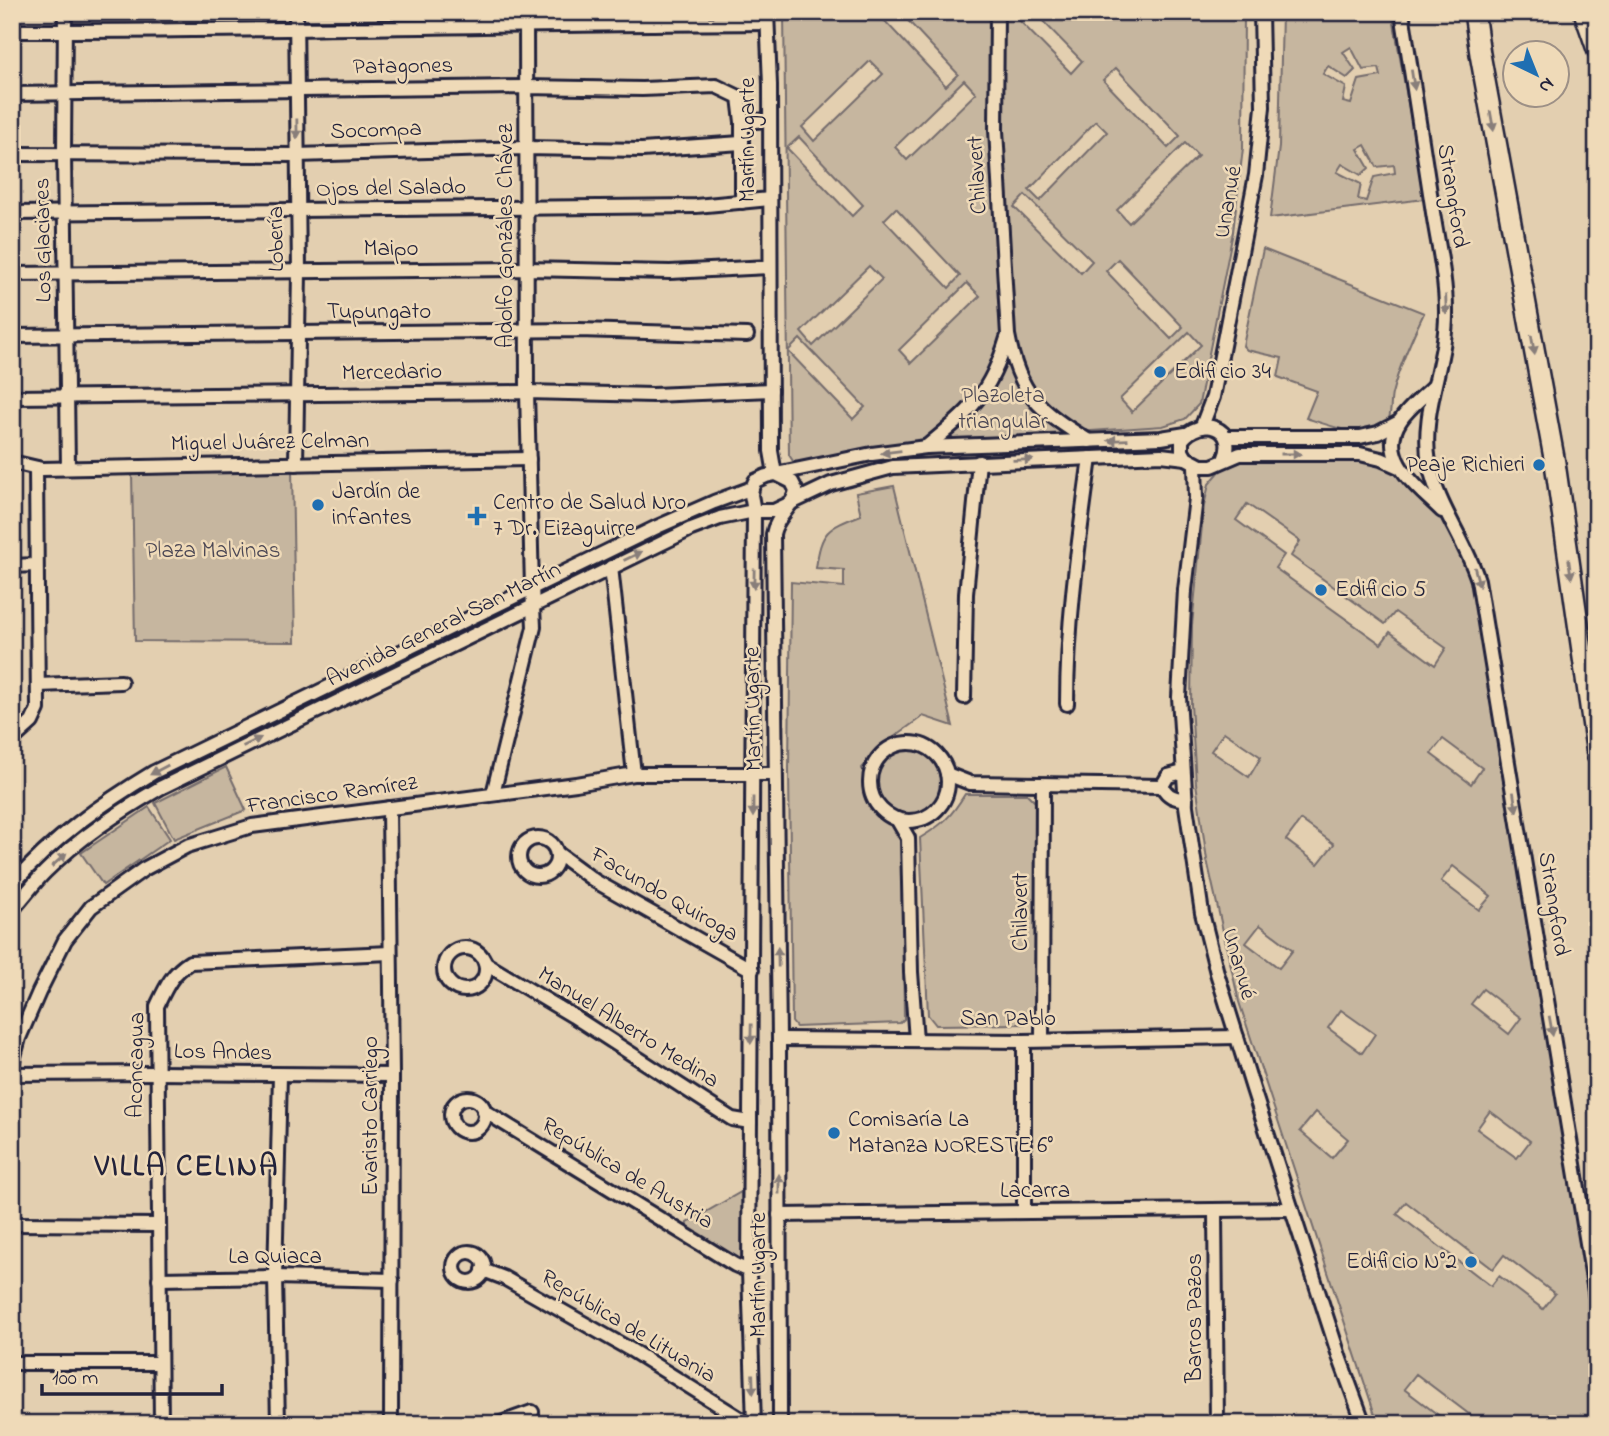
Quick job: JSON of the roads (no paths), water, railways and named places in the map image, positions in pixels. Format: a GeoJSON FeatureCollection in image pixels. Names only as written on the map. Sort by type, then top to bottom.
{"type":"FeatureCollection","features":[{"type":"Feature","properties":{"kind":"highway"},"geometry":{"type":"LineString","coordinates":[[1465,12],[1480,54]]}},
{"type":"Feature","properties":{"kind":"highway"},"geometry":{"type":"LineString","coordinates":[[1474,12],[1555,464],[1597,755]]}},
{"type":"Feature","properties":{"kind":"highway"},"geometry":{"type":"LineString","coordinates":[[1584,13],[1597,48]]}},
{"type":"Feature","properties":{"kind":"street","name":"Los Glaciares"},"geometry":{"type":"LineString","coordinates":[[65,12],[65,335],[68,467]]}},
{"type":"Feature","properties":{"kind":"street","name":"Lobería"},"geometry":{"type":"LineString","coordinates":[[296,12],[299,271],[296,464]]}},
{"type":"Feature","properties":{"kind":"street","name":"Chilavert"},"geometry":{"type":"LineString","coordinates":[[997,12],[996,130],[1008,335],[1012,359],[1028,393],[1049,414],[1090,441]]}},
{"type":"Feature","properties":{"kind":"street","name":"Unanué"},"geometry":{"type":"LineString","coordinates":[[1202,426],[1213,397],[1256,175],[1263,107],[1261,12]]}},
{"type":"Feature","properties":{"kind":"street","name":"Strangford"},"geometry":{"type":"LineString","coordinates":[[1402,12],[1446,294],[1444,348],[1434,386],[1427,447],[1436,489],[1478,580],[1597,1304]]}},
{"type":"Feature","properties":{"kind":"street"},"geometry":{"type":"LineString","coordinates":[[20,31],[296,30],[526,19],[767,18]]}},
{"type":"Feature","properties":{"kind":"street","name":"Martín Ugarte"},"geometry":{"type":"LineString","coordinates":[[767,18],[771,451],[775,474]]}},
{"type":"Feature","properties":{"kind":"street","name":"Adolfo Gonzáles Chávez"},"geometry":{"type":"LineString","coordinates":[[493,794],[534,627],[527,393],[526,19]]}},
{"type":"Feature","properties":{"kind":"street","name":"Patagones"},"geometry":{"type":"LineString","coordinates":[[12,94],[526,87],[642,89],[716,86],[739,97],[743,122]]}},
{"type":"Feature","properties":{"kind":"street"},"geometry":{"type":"LineString","coordinates":[[743,202],[743,122],[769,120]]}},
{"type":"Feature","properties":{"kind":"street","name":"Socompa"},"geometry":{"type":"LineString","coordinates":[[12,154],[297,155],[525,148],[642,150],[741,143]]}},
{"type":"Feature","properties":{"kind":"street","name":"Ojos del Salado"},"geometry":{"type":"LineString","coordinates":[[12,213],[696,206],[770,199]]}},
{"type":"Feature","properties":{"kind":"street","name":"Maipo"},"geometry":{"type":"LineString","coordinates":[[12,274],[527,269],[670,272],[769,267]]}},
{"type":"Feature","properties":{"kind":"street","name":"Tupungato"},"geometry":{"type":"LineString","coordinates":[[12,336],[579,330],[747,335]]}},
{"type":"Feature","properties":{"kind":"street","name":"Chilavert"},"geometry":{"type":"LineString","coordinates":[[926,447],[958,422],[982,395],[1000,362],[1008,335]]}},
{"type":"Feature","properties":{"kind":"street","name":"Strangford"},"geometry":{"type":"LineString","coordinates":[[1399,422],[1434,386]]}},
{"type":"Feature","properties":{"kind":"street","name":"Mercedario"},"geometry":{"type":"LineString","coordinates":[[12,397],[527,393],[653,395],[771,390]]}},
{"type":"Feature","properties":{"kind":"street","name":"Unanué"},"geometry":{"type":"LineString","coordinates":[[1213,397],[1221,433]]}},
{"type":"Feature","properties":{"kind":"street"},"geometry":{"type":"LineString","coordinates":[[1399,422],[1378,433],[1360,437],[1221,433],[1202,426],[1186,434],[1181,445],[1191,461],[1218,463],[1240,454],[1360,454],[1399,467]]}},
{"type":"Feature","properties":{"kind":"street"},"geometry":{"type":"LineString","coordinates":[[1399,422],[1392,439],[1399,467]]}},
{"type":"Feature","properties":{"kind":"street"},"geometry":{"type":"LineString","coordinates":[[1218,463],[1228,447],[1221,433]]}},
{"type":"Feature","properties":{"kind":"street","name":"Avenida General San Martín"},"geometry":{"type":"LineString","coordinates":[[12,885],[66,831],[111,798],[154,772],[657,527],[752,488],[755,481],[775,474],[872,454],[926,447],[1161,438],[1186,434]]}},
{"type":"Feature","properties":{"kind":"street","name":"Avenida General San Martín"},"geometry":{"type":"LineString","coordinates":[[12,910],[44,873],[77,844],[105,822],[160,788],[691,529],[720,518],[754,511],[770,512],[791,505],[831,484],[893,467],[1161,455],[1191,461]]}},
{"type":"Feature","properties":{"kind":"street"},"geometry":{"type":"LineString","coordinates":[[1067,704],[1071,600],[1090,458]]}},
{"type":"Feature","properties":{"kind":"street","name":"Miguel Juárez Celman"},"geometry":{"type":"LineString","coordinates":[[12,462],[36,468],[529,459]]}},
{"type":"Feature","properties":{"kind":"street","name":"Unanué"},"geometry":{"type":"LineString","coordinates":[[1191,461],[1196,498],[1181,643],[1179,697],[1183,772],[1202,913],[1237,1037],[1364,1424]]}},
{"type":"Feature","properties":{"kind":"street"},"geometry":{"type":"LineString","coordinates":[[964,697],[966,594],[979,462]]}},
{"type":"Feature","properties":{"kind":"street","name":"Unanué"},"geometry":{"type":"LineString","coordinates":[[1196,498],[1218,463]]}},
{"type":"Feature","properties":{"kind":"street","name":"Strangford"},"geometry":{"type":"LineString","coordinates":[[1399,467],[1447,516]]}},
{"type":"Feature","properties":{"kind":"street"},"geometry":{"type":"LineString","coordinates":[[12,740],[36,715],[36,468]]}},
{"type":"Feature","properties":{"kind":"street"},"geometry":{"type":"LineString","coordinates":[[775,474],[787,478],[794,485],[795,496],[791,505]]}},
{"type":"Feature","properties":{"kind":"street","name":"Martín Ugarte"},"geometry":{"type":"LineString","coordinates":[[752,488],[749,1271],[754,1424]]}},
{"type":"Feature","properties":{"kind":"street","name":"Martín Ugarte"},"geometry":{"type":"LineString","coordinates":[[780,1424],[773,534],[782,513],[791,505]]}},
{"type":"Feature","properties":{"kind":"street"},"geometry":{"type":"LineString","coordinates":[[12,565],[36,565]]}},
{"type":"Feature","properties":{"kind":"street"},"geometry":{"type":"LineString","coordinates":[[611,567],[634,774]]}},
{"type":"Feature","properties":{"kind":"street"},"geometry":{"type":"LineString","coordinates":[[38,685],[121,682]]}},
{"type":"Feature","properties":{"kind":"street"},"geometry":{"type":"LineString","coordinates":[[924,818],[897,820],[886,814],[872,796],[871,773],[882,753],[903,744],[926,747],[943,763],[947,774],[947,789],[942,803]]}},
{"type":"Feature","properties":{"kind":"street"},"geometry":{"type":"LineString","coordinates":[[1162,786],[1168,776],[1183,772]]}},
{"type":"Feature","properties":{"kind":"street","name":"Francisco Ramírez"},"geometry":{"type":"LineString","coordinates":[[12,1065],[19,1038],[65,940],[90,907],[144,869],[187,846],[252,825],[634,774],[775,774]]}},
{"type":"Feature","properties":{"kind":"street"},"geometry":{"type":"LineString","coordinates":[[947,774],[970,783],[1162,786]]}},
{"type":"Feature","properties":{"kind":"street"},"geometry":{"type":"LineString","coordinates":[[908,838],[924,818],[970,783]]}},
{"type":"Feature","properties":{"kind":"street","name":"Chilavert"},"geometry":{"type":"LineString","coordinates":[[1042,1040],[1043,785]]}},
{"type":"Feature","properties":{"kind":"street"},"geometry":{"type":"LineString","coordinates":[[1162,786],[1171,797],[1186,800]]}},
{"type":"Feature","properties":{"kind":"street","name":"Evaristo Carriego"},"geometry":{"type":"LineString","coordinates":[[389,808],[392,1074],[391,1424]]}},
{"type":"Feature","properties":{"kind":"street"},"geometry":{"type":"LineString","coordinates":[[897,820],[908,838],[911,972],[916,1040]]}},
{"type":"Feature","properties":{"kind":"street","name":"Facundo Quiroga"},"geometry":{"type":"LineString","coordinates":[[557,853],[595,881],[752,970]]}},
{"type":"Feature","properties":{"kind":"street","name":"Aconcagua"},"geometry":{"type":"LineString","coordinates":[[161,1424],[157,1073],[158,1006],[167,984],[176,971],[190,962],[390,954]]}},
{"type":"Feature","properties":{"kind":"street","name":"Manuel Alberto Medina"},"geometry":{"type":"LineString","coordinates":[[486,964],[573,1016],[732,1119],[750,1122]]}},
{"type":"Feature","properties":{"kind":"street","name":"San Pablo"},"geometry":{"type":"LineString","coordinates":[[779,1039],[1024,1041],[1237,1037]]}},
{"type":"Feature","properties":{"kind":"street"},"geometry":{"type":"LineString","coordinates":[[1024,1041],[1024,1212]]}},
{"type":"Feature","properties":{"kind":"street","name":"Los Andes"},"geometry":{"type":"LineString","coordinates":[[12,1074],[392,1074]]}},
{"type":"Feature","properties":{"kind":"street"},"geometry":{"type":"LineString","coordinates":[[278,1424],[275,1277],[280,1075]]}},
{"type":"Feature","properties":{"kind":"street","name":"República de Austria"},"geometry":{"type":"LineString","coordinates":[[485,1111],[735,1265],[749,1271]]}},
{"type":"Feature","properties":{"kind":"street","name":"Lacarra"},"geometry":{"type":"LineString","coordinates":[[779,1215],[1292,1209]]}},
{"type":"Feature","properties":{"kind":"street","name":"Barros Pazos"},"geometry":{"type":"LineString","coordinates":[[1215,1212],[1217,1424]]}},
{"type":"Feature","properties":{"kind":"street"},"geometry":{"type":"LineString","coordinates":[[12,1224],[158,1225]]}},
{"type":"Feature","properties":{"kind":"street","name":"República de Lituania"},"geometry":{"type":"LineString","coordinates":[[483,1269],[504,1278],[631,1350],[749,1424]]}},
{"type":"Feature","properties":{"kind":"street","name":"La Quiaca"},"geometry":{"type":"LineString","coordinates":[[159,1279],[275,1277],[392,1280]]}},
{"type":"Feature","properties":{"kind":"street"},"geometry":{"type":"LineString","coordinates":[[12,1363],[160,1363]]}},
{"type":"Feature","properties":{"kind":"street"},"geometry":{"type":"LineString","coordinates":[[498,1424],[532,1412]]}},
{"type":"Feature","properties":{"kind":"place","name":"Edificio 34"},"geometry":{"type":"Point","coordinates":[1160,372]}},
{"type":"Feature","properties":{"kind":"place","name":"Peaje Richieri"},"geometry":{"type":"Point","coordinates":[1539,465]}},
{"type":"Feature","properties":{"kind":"place","name":"Jardín de infantes"},"geometry":{"type":"Point","coordinates":[318,505]}},
{"type":"Feature","properties":{"kind":"place","name":"Centro de Salud Nro 7 Dr. Eizaguirre"},"geometry":{"type":"Point","coordinates":[477,516]}},
{"type":"Feature","properties":{"kind":"place","name":"Edificio 5"},"geometry":{"type":"Point","coordinates":[1321,590]}},
{"type":"Feature","properties":{"kind":"place","name":"Comisaría La Matanza NORESTE 6°"},"geometry":{"type":"Point","coordinates":[834,1133]}},
{"type":"Feature","properties":{"kind":"place","name":"Edificio N°2"},"geometry":{"type":"Point","coordinates":[1471,1262]}},
{"type":"Feature","properties":{"kind":"district","name":"VILLA CELINA"},"geometry":{"type":"Point","coordinates":[187,1168]}},
{"type":"Feature","properties":{"kind":"park label","name":"Plazoleta triangular"},"geometry":{"type":"Point","coordinates":[1003,409]}},
{"type":"Feature","properties":{"kind":"park label","name":"Plaza Malvinas"},"geometry":{"type":"Point","coordinates":[213,551]}}]}
